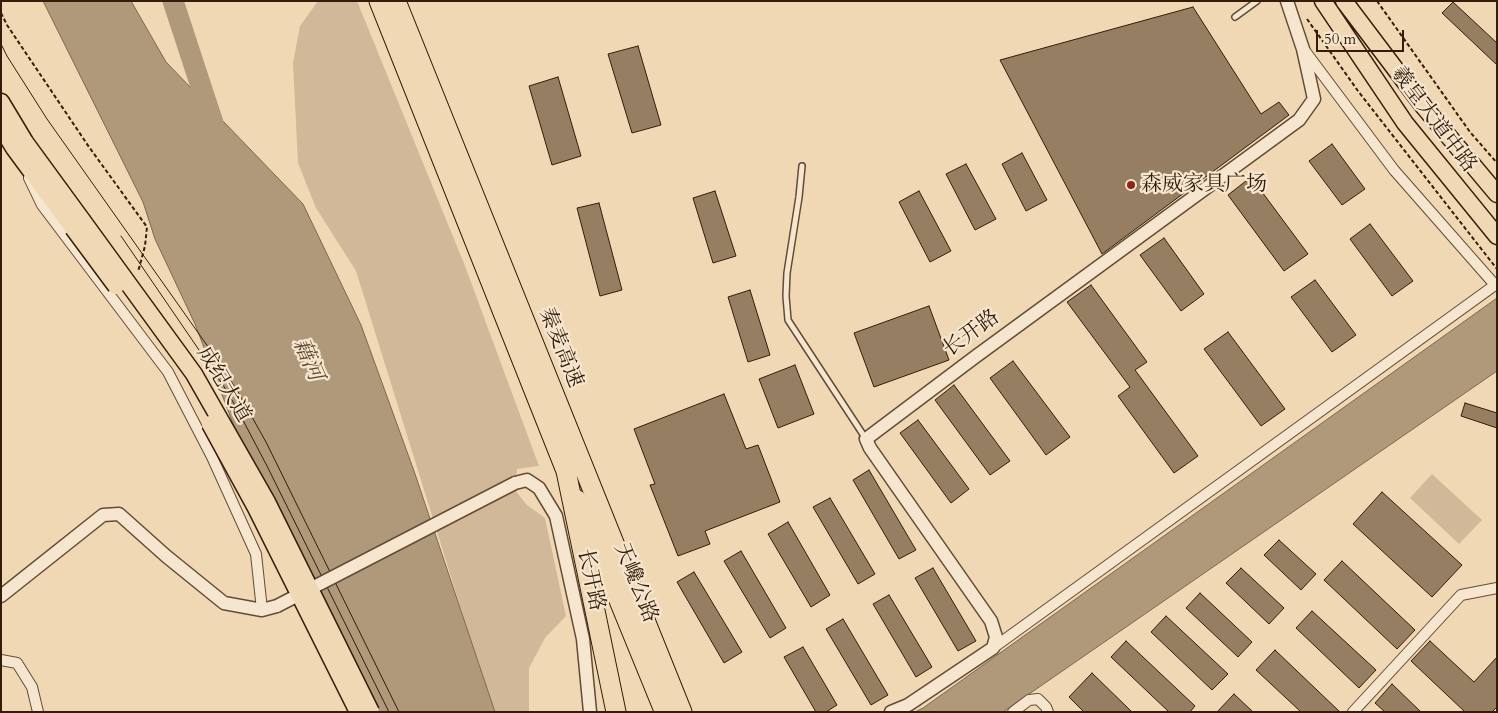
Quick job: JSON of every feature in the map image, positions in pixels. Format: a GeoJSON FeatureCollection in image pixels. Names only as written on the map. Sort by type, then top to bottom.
{"type":"FeatureCollection","features":[{"type":"Feature","properties":{"kind":"highway","name":"秦麦高速"},"geometry":{"type":"LineString","coordinates":[[379,1],[566,471],[616,712]]}},
{"type":"Feature","properties":{"kind":"highway","name":"秦麦高速"},"geometry":{"type":"LineString","coordinates":[[396,1],[682,712]]}},
{"type":"Feature","properties":{"kind":"highway","name":"天巉公路"},"geometry":{"type":"LineString","coordinates":[[566,471],[664,712]]}},
{"type":"Feature","properties":{"kind":"main road","name":"羲皇大道中路"},"geometry":{"type":"LineString","coordinates":[[1324,1],[1406,123],[1497,236]]}},
{"type":"Feature","properties":{"kind":"main road","name":"羲皇大道中路"},"geometry":{"type":"LineString","coordinates":[[1344,1],[1424,107],[1497,194]]}},
{"type":"Feature","properties":{"kind":"main road","name":"成纪大道"},"geometry":{"type":"LineString","coordinates":[[1,102],[77,224],[187,381],[256,508],[358,712]]}},
{"type":"Feature","properties":{"kind":"main road","name":"成纪大道"},"geometry":{"type":"LineString","coordinates":[[1,127],[14,148],[77,224],[194,374],[268,502],[371,712]]}},
{"type":"Feature","properties":{"kind":"street","name":"长开路"},"geometry":{"type":"LineString","coordinates":[[866,439],[1298,120],[1314,100],[1303,49],[1287,1]]}},
{"type":"Feature","properties":{"kind":"street"},"geometry":{"type":"LineString","coordinates":[[891,712],[908,705],[993,648],[1495,285],[1394,170],[1303,49]]}},
{"type":"Feature","properties":{"kind":"street"},"geometry":{"type":"LineString","coordinates":[[1,596],[103,515],[119,514],[166,556],[224,603],[262,610],[256,554],[212,457],[168,372],[42,205],[14,148]]}},
{"type":"Feature","properties":{"kind":"street"},"geometry":{"type":"LineString","coordinates":[[866,439],[991,621],[996,637],[993,648]]}},
{"type":"Feature","properties":{"kind":"street","name":"长开路"},"geometry":{"type":"LineString","coordinates":[[262,610],[277,606],[515,483],[527,480],[539,488],[556,516],[583,639],[590,712]]}},
{"type":"Feature","properties":{"kind":"street"},"geometry":{"type":"LineString","coordinates":[[1353,712],[1461,595],[1497,588]]}},
{"type":"Feature","properties":{"kind":"street"},"geometry":{"type":"LineString","coordinates":[[1,660],[17,663],[32,687],[38,712]]}},
{"type":"Feature","properties":{"kind":"street"},"geometry":{"type":"LineString","coordinates":[[1013,712],[1028,700],[1038,699],[1048,712]]}},
{"type":"Feature","properties":{"kind":"lane"},"geometry":{"type":"LineString","coordinates":[[1235,17],[1257,1]]}},
{"type":"Feature","properties":{"kind":"lane"},"geometry":{"type":"LineString","coordinates":[[802,166],[800,197],[786,273],[788,320],[866,439]]}},
{"type":"Feature","properties":{"kind":"path"},"geometry":{"type":"LineString","coordinates":[[1377,1],[1470,132],[1497,163]]}},
{"type":"Feature","properties":{"kind":"path"},"geometry":{"type":"LineString","coordinates":[[1,13],[23,50],[89,147],[147,227],[145,246],[138,272]]}},
{"type":"Feature","properties":{"kind":"path"},"geometry":{"type":"LineString","coordinates":[[1305,16],[1358,91],[1497,268]]}},
{"type":"Feature","properties":{"kind":"shaded area"},"geometry":{"type":"Polygon","coordinates":[[[318,1],[357,1],[465,266],[539,466],[517,469],[515,490],[527,505],[545,518],[566,616],[545,638],[529,668],[529,712],[495,712],[470,638],[356,271],[316,208],[298,163],[293,63],[300,26],[318,1]]]}},
{"type":"Feature","properties":{"kind":"shaded area"},"geometry":{"type":"Polygon","coordinates":[[[1432,474],[1482,520],[1459,544],[1410,498],[1432,474]]]}},
{"type":"Feature","properties":{"kind":"water"},"geometry":{"type":"Polygon","coordinates":[[[43,1],[131,1],[166,62],[303,204],[361,325],[414,471],[495,712],[373,712],[242,447],[195,324],[155,239],[143,202],[43,1]]]}},
{"type":"Feature","properties":{"kind":"water"},"geometry":{"type":"Polygon","coordinates":[[[1497,298],[1497,371],[1003,712],[915,712],[923,708],[1497,298]]]}},
{"type":"Feature","properties":{"kind":"building"},"geometry":{"type":"Polygon","coordinates":[[[1453,2],[1497,43],[1497,65],[1442,13],[1453,2]]]}},
{"type":"Feature","properties":{"kind":"building","name":"森威家具广场"},"geometry":{"type":"Polygon","coordinates":[[[1193,7],[1261,114],[1279,102],[1289,115],[1102,254],[1000,60],[1193,7]]]}},
{"type":"Feature","properties":{"kind":"building"},"geometry":{"type":"Polygon","coordinates":[[[638,46],[661,125],[632,133],[608,54],[638,46]]]}},
{"type":"Feature","properties":{"kind":"building"},"geometry":{"type":"Polygon","coordinates":[[[558,77],[581,156],[552,165],[529,86],[558,77]]]}},
{"type":"Feature","properties":{"kind":"building"},"geometry":{"type":"Polygon","coordinates":[[[1332,144],[1365,189],[1342,205],[1309,161],[1332,144]]]}},
{"type":"Feature","properties":{"kind":"building"},"geometry":{"type":"Polygon","coordinates":[[[1022,153],[1047,200],[1026,211],[1002,164],[1022,153]]]}},
{"type":"Feature","properties":{"kind":"building"},"geometry":{"type":"Polygon","coordinates":[[[966,164],[996,219],[975,230],[946,174],[966,164]]]}},
{"type":"Feature","properties":{"kind":"building"},"geometry":{"type":"Polygon","coordinates":[[[1251,177],[1308,254],[1284,271],[1228,195],[1251,177]]]}},
{"type":"Feature","properties":{"kind":"building"},"geometry":{"type":"Polygon","coordinates":[[[715,191],[736,256],[713,263],[693,198],[715,191]]]}},
{"type":"Feature","properties":{"kind":"building"},"geometry":{"type":"Polygon","coordinates":[[[919,191],[951,251],[930,262],[899,202],[919,191]]]}},
{"type":"Feature","properties":{"kind":"building"},"geometry":{"type":"Polygon","coordinates":[[[599,203],[622,290],[600,296],[577,208],[599,203]]]}},
{"type":"Feature","properties":{"kind":"building"},"geometry":{"type":"Polygon","coordinates":[[[1370,224],[1413,281],[1392,296],[1350,239],[1370,224]]]}},
{"type":"Feature","properties":{"kind":"building"},"geometry":{"type":"Polygon","coordinates":[[[1164,238],[1204,294],[1181,311],[1140,255],[1164,238]]]}},
{"type":"Feature","properties":{"kind":"building"},"geometry":{"type":"Polygon","coordinates":[[[1315,280],[1356,335],[1332,352],[1291,297],[1315,280]]]}},
{"type":"Feature","properties":{"kind":"building"},"geometry":{"type":"Polygon","coordinates":[[[1091,285],[1147,362],[1135,370],[1198,456],[1174,473],[1118,396],[1130,387],[1067,302],[1091,285]]]}},
{"type":"Feature","properties":{"kind":"building"},"geometry":{"type":"Polygon","coordinates":[[[750,290],[770,355],[748,362],[728,297],[750,290]]]}},
{"type":"Feature","properties":{"kind":"building"},"geometry":{"type":"Polygon","coordinates":[[[929,306],[949,360],[874,387],[854,333],[929,306]]]}},
{"type":"Feature","properties":{"kind":"building"},"geometry":{"type":"Polygon","coordinates":[[[1228,332],[1285,409],[1261,426],[1204,349],[1228,332]]]}},
{"type":"Feature","properties":{"kind":"building"},"geometry":{"type":"Polygon","coordinates":[[[1013,361],[1070,437],[1046,455],[990,378],[1013,361]]]}},
{"type":"Feature","properties":{"kind":"building"},"geometry":{"type":"Polygon","coordinates":[[[795,365],[814,414],[778,428],[759,379],[795,365]]]}},
{"type":"Feature","properties":{"kind":"building"},"geometry":{"type":"Polygon","coordinates":[[[954,385],[1010,461],[990,475],[935,400],[954,385]]]}},
{"type":"Feature","properties":{"kind":"building"},"geometry":{"type":"Polygon","coordinates":[[[724,394],[746,449],[758,445],[780,502],[705,531],[710,544],[678,556],[650,485],[655,484],[634,429],[724,394]]]}},
{"type":"Feature","properties":{"kind":"building"},"geometry":{"type":"Polygon","coordinates":[[[1465,403],[1497,413],[1497,428],[1461,416],[1465,403]]]}},
{"type":"Feature","properties":{"kind":"building"},"geometry":{"type":"Polygon","coordinates":[[[918,420],[969,489],[951,503],[900,433],[918,420]]]}},
{"type":"Feature","properties":{"kind":"building"},"geometry":{"type":"Polygon","coordinates":[[[869,470],[916,550],[899,559],[853,480],[869,470]]]}},
{"type":"Feature","properties":{"kind":"building"},"geometry":{"type":"Polygon","coordinates":[[[1382,492],[1462,565],[1432,597],[1353,524],[1382,492]]]}},
{"type":"Feature","properties":{"kind":"building"},"geometry":{"type":"Polygon","coordinates":[[[830,498],[875,574],[858,584],[813,507],[830,498]]]}},
{"type":"Feature","properties":{"kind":"building"},"geometry":{"type":"Polygon","coordinates":[[[788,522],[830,595],[811,607],[768,534],[788,522]]]}},
{"type":"Feature","properties":{"kind":"building"},"geometry":{"type":"Polygon","coordinates":[[[1279,540],[1316,574],[1301,590],[1264,555],[1279,540]]]}},
{"type":"Feature","properties":{"kind":"building"},"geometry":{"type":"Polygon","coordinates":[[[741,551],[786,628],[770,638],[724,561],[741,551]]]}},
{"type":"Feature","properties":{"kind":"building"},"geometry":{"type":"Polygon","coordinates":[[[1342,561],[1415,630],[1397,649],[1324,580],[1342,561]]]}},
{"type":"Feature","properties":{"kind":"building"},"geometry":{"type":"Polygon","coordinates":[[[933,568],[976,641],[958,651],[915,578],[933,568]]]}},
{"type":"Feature","properties":{"kind":"building"},"geometry":{"type":"Polygon","coordinates":[[[1241,568],[1284,608],[1269,624],[1226,583],[1241,568]]]}},
{"type":"Feature","properties":{"kind":"building"},"geometry":{"type":"Polygon","coordinates":[[[694,572],[742,652],[724,663],[677,582],[694,572]]]}},
{"type":"Feature","properties":{"kind":"building"},"geometry":{"type":"Polygon","coordinates":[[[1200,593],[1252,642],[1238,657],[1186,608],[1200,593]]]}},
{"type":"Feature","properties":{"kind":"building"},"geometry":{"type":"Polygon","coordinates":[[[889,595],[932,667],[916,677],[873,604],[889,595]]]}},
{"type":"Feature","properties":{"kind":"building"},"geometry":{"type":"Polygon","coordinates":[[[1312,611],[1376,670],[1359,688],[1296,628],[1312,611]]]}},
{"type":"Feature","properties":{"kind":"building"},"geometry":{"type":"Polygon","coordinates":[[[1166,616],[1228,674],[1212,690],[1151,632],[1166,616]]]}},
{"type":"Feature","properties":{"kind":"building"},"geometry":{"type":"Polygon","coordinates":[[[843,619],[888,695],[871,705],[826,629],[843,619]]]}},
{"type":"Feature","properties":{"kind":"building"},"geometry":{"type":"Polygon","coordinates":[[[1126,641],[1195,706],[1190,712],[1169,712],[1111,657],[1126,641]]]}},
{"type":"Feature","properties":{"kind":"building"},"geometry":{"type":"Polygon","coordinates":[[[1430,641],[1474,682],[1497,657],[1497,707],[1492,712],[1465,712],[1411,661],[1430,641]]]}},
{"type":"Feature","properties":{"kind":"building"},"geometry":{"type":"Polygon","coordinates":[[[803,647],[837,705],[826,712],[816,712],[784,657],[803,647]]]}},
{"type":"Feature","properties":{"kind":"building"},"geometry":{"type":"Polygon","coordinates":[[[1275,650],[1340,712],[1301,712],[1256,670],[1275,650]]]}},
{"type":"Feature","properties":{"kind":"building"},"geometry":{"type":"Polygon","coordinates":[[[1092,673],[1132,712],[1084,712],[1069,697],[1092,673]]]}},
{"type":"Feature","properties":{"kind":"building"},"geometry":{"type":"Polygon","coordinates":[[[1392,684],[1421,712],[1385,712],[1375,703],[1392,684]]]}},
{"type":"Feature","properties":{"kind":"building"},"geometry":{"type":"Polygon","coordinates":[[[1234,694],[1253,712],[1217,712],[1234,694]]]}},
{"type":"Feature","properties":{"kind":"waterway","name":"藉河"},"geometry":{"type":"LineString","coordinates":[[173,1],[216,132]]}},
{"type":"Feature","properties":{"kind":"tram line"},"geometry":{"type":"LineString","coordinates":[[1,44],[47,119],[238,392],[266,442],[399,712]]}},
{"type":"Feature","properties":{"kind":"tram line"},"geometry":{"type":"LineString","coordinates":[[121,236],[236,407],[389,712]]}},
{"type":"Feature","properties":{"kind":"place","name":"森威家具广场"},"geometry":{"type":"Point","coordinates":[1131,185]}}]}
